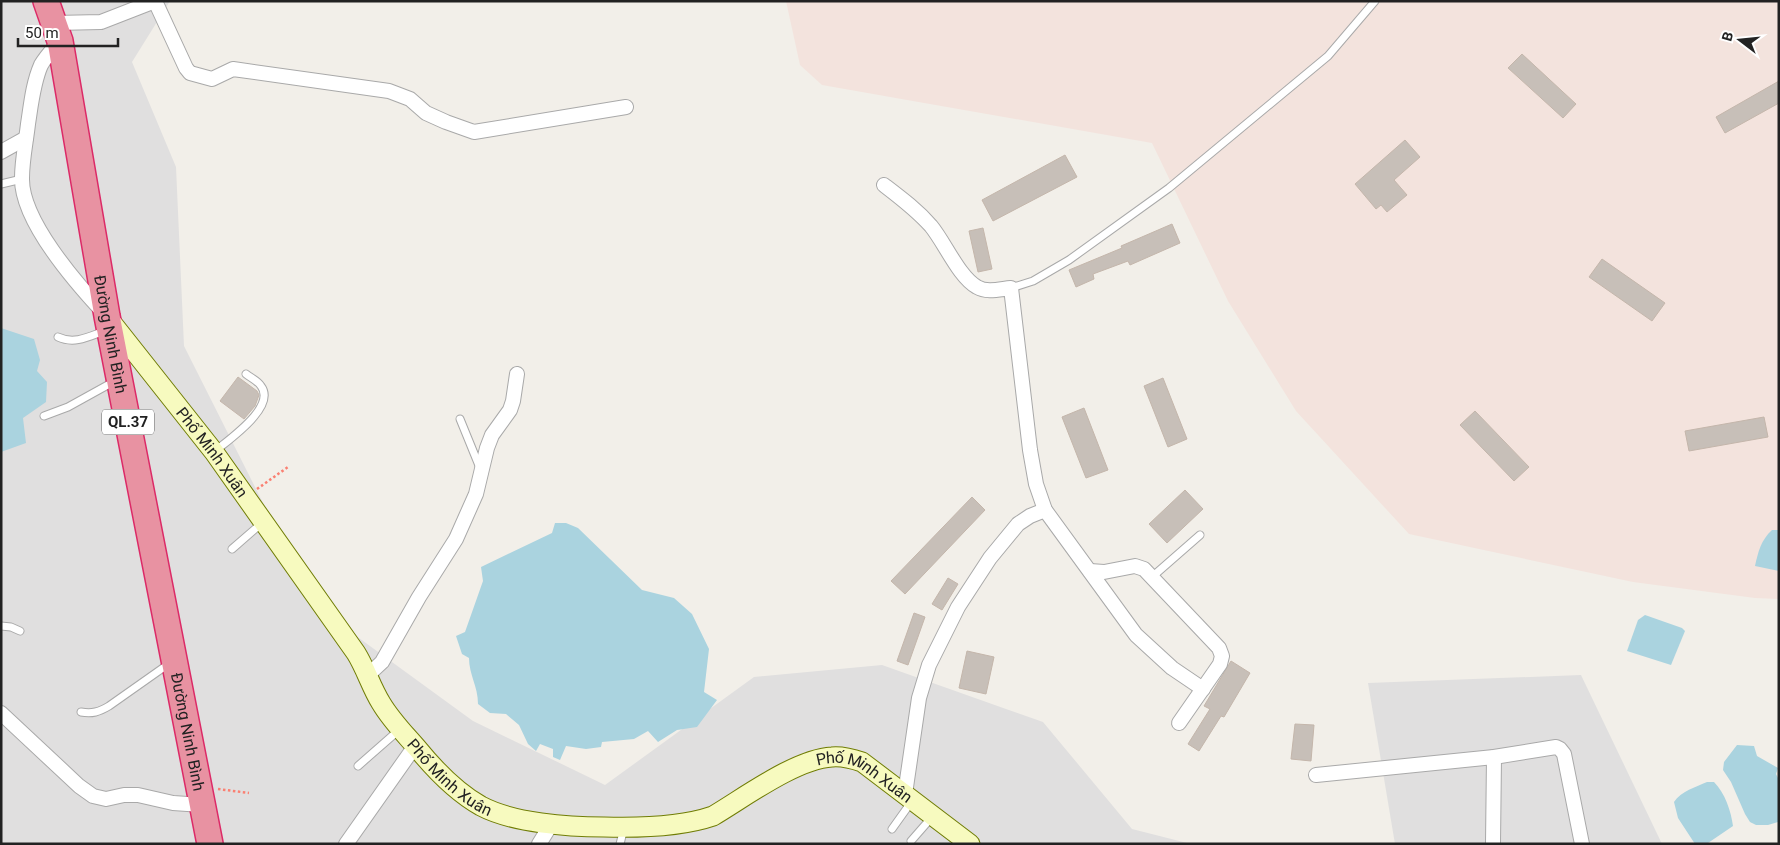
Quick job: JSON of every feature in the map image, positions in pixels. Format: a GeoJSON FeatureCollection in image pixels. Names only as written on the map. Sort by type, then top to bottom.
{"type":"FeatureCollection","features":[{"type":"Feature","properties":{"kind":"highway","name":"Đường Ninh Bình"},"geometry":{"type":"LineString","coordinates":[[54,22],[108,322],[210,844]]}},
{"type":"Feature","properties":{"kind":"street"},"geometry":{"type":"LineString","coordinates":[[108,322],[43,235],[32,217],[25,196],[22,179],[26,138],[36,78],[54,22],[101,22],[155,1],[190,73],[212,79],[233,69],[389,91],[410,99],[426,113],[474,132],[626,107]]}},
{"type":"Feature","properties":{"kind":"street"},"geometry":{"type":"LineString","coordinates":[[1,152],[26,138]]}},
{"type":"Feature","properties":{"kind":"street"},"geometry":{"type":"LineString","coordinates":[[884,185],[916,210],[932,227],[968,281],[979,288],[989,291],[1011,288],[1030,450],[1036,484],[1045,510],[1136,635],[1172,668],[1203,689]]}},
{"type":"Feature","properties":{"kind":"street","name":"Phố Minh Xuân"},"geometry":{"type":"LineString","coordinates":[[108,322],[214,452],[356,653],[370,685],[382,706],[400,730],[435,770],[481,806],[507,816],[586,827],[622,836],[713,816],[798,766],[832,757],[862,762],[970,844]]}},
{"type":"Feature","properties":{"kind":"street"},"geometry":{"type":"LineString","coordinates":[[367,676],[382,662],[419,597],[456,539],[476,494],[492,435],[510,410],[517,374]]}},
{"type":"Feature","properties":{"kind":"street"},"geometry":{"type":"LineString","coordinates":[[909,798],[919,698],[929,665],[958,607],[990,558],[1018,524],[1030,516],[1045,510]]}},
{"type":"Feature","properties":{"kind":"street"},"geometry":{"type":"LineString","coordinates":[[1090,571],[1104,572],[1135,566],[1144,569],[1219,648],[1222,656],[1220,664],[1179,723]]}},
{"type":"Feature","properties":{"kind":"street"},"geometry":{"type":"LineString","coordinates":[[1,713],[79,786],[93,796],[106,799],[124,795],[138,795],[173,803],[200,796]]}},
{"type":"Feature","properties":{"kind":"street"},"geometry":{"type":"LineString","coordinates":[[346,844],[415,746]]}},
{"type":"Feature","properties":{"kind":"street"},"geometry":{"type":"LineString","coordinates":[[1316,775],[1494,758],[1556,747],[1564,754],[1582,844]]}},
{"type":"Feature","properties":{"kind":"street"},"geometry":{"type":"LineString","coordinates":[[1493,844],[1494,758]]}},
{"type":"Feature","properties":{"kind":"street"},"geometry":{"type":"LineString","coordinates":[[539,844],[552,823]]}},
{"type":"Feature","properties":{"kind":"lane"},"geometry":{"type":"LineString","coordinates":[[1011,288],[1033,281],[1069,260],[1169,188],[1328,56],[1375,1]]}},
{"type":"Feature","properties":{"kind":"lane"},"geometry":{"type":"LineString","coordinates":[[1,184],[22,179]]}},
{"type":"Feature","properties":{"kind":"lane"},"geometry":{"type":"LineString","coordinates":[[58,337],[67,341],[76,340],[108,322]]}},
{"type":"Feature","properties":{"kind":"lane"},"geometry":{"type":"LineString","coordinates":[[214,452],[255,416],[263,405],[265,396],[262,387],[246,374]]}},
{"type":"Feature","properties":{"kind":"lane"},"geometry":{"type":"LineString","coordinates":[[44,416],[68,407],[119,378]]}},
{"type":"Feature","properties":{"kind":"lane"},"geometry":{"type":"LineString","coordinates":[[460,419],[482,471]]}},
{"type":"Feature","properties":{"kind":"lane"},"geometry":{"type":"LineString","coordinates":[[232,549],[263,522]]}},
{"type":"Feature","properties":{"kind":"lane"},"geometry":{"type":"LineString","coordinates":[[1152,577],[1200,535]]}},
{"type":"Feature","properties":{"kind":"lane"},"geometry":{"type":"LineString","coordinates":[[1,626],[11,627],[20,631]]}},
{"type":"Feature","properties":{"kind":"lane"},"geometry":{"type":"LineString","coordinates":[[81,712],[91,713],[109,706],[174,660]]}},
{"type":"Feature","properties":{"kind":"lane"},"geometry":{"type":"LineString","coordinates":[[358,766],[400,730]]}},
{"type":"Feature","properties":{"kind":"lane"},"geometry":{"type":"LineString","coordinates":[[892,829],[909,798]]}},
{"type":"Feature","properties":{"kind":"lane"},"geometry":{"type":"LineString","coordinates":[[911,841],[932,816]]}},
{"type":"Feature","properties":{"kind":"path"},"geometry":{"type":"LineString","coordinates":[[246,497],[288,467]]}},
{"type":"Feature","properties":{"kind":"path"},"geometry":{"type":"LineString","coordinates":[[200,796],[249,793]]}},
{"type":"Feature","properties":{"kind":"shaded area"},"geometry":{"type":"Polygon","coordinates":[[[1,1],[170,1],[132,62],[176,167],[184,346],[315,606],[473,721],[605,785],[754,677],[882,665],[1043,722],[1132,829],[1191,844],[1,844],[1,1]]]}},
{"type":"Feature","properties":{"kind":"shaded area"},"geometry":{"type":"Polygon","coordinates":[[[786,1],[1779,1],[1779,599],[1755,598],[1633,582],[1409,534],[1296,411],[1228,301],[1152,143],[822,85],[800,65],[786,1]]]}},
{"type":"Feature","properties":{"kind":"shaded area"},"geometry":{"type":"Polygon","coordinates":[[[1581,675],[1662,844],[1395,844],[1368,683],[1581,675]]]}},
{"type":"Feature","properties":{"kind":"water"},"geometry":{"type":"Polygon","coordinates":[[[1,328],[34,339],[40,360],[37,371],[47,382],[46,402],[23,418],[26,443],[1,452],[1,328]]]}},
{"type":"Feature","properties":{"kind":"water"},"geometry":{"type":"Polygon","coordinates":[[[555,523],[566,523],[578,528],[642,590],[674,598],[692,614],[709,649],[704,692],[717,700],[697,727],[677,730],[658,742],[648,731],[634,739],[602,742],[601,747],[586,749],[566,746],[560,760],[553,757],[553,749],[540,744],[536,751],[528,744],[519,725],[506,714],[490,713],[478,704],[469,658],[462,654],[456,636],[465,632],[483,581],[481,567],[552,533],[555,523]]]}},
{"type":"Feature","properties":{"kind":"water"},"geometry":{"type":"Polygon","coordinates":[[[1772,530],[1779,530],[1779,571],[1755,566],[1763,542],[1772,530]]]}},
{"type":"Feature","properties":{"kind":"water"},"geometry":{"type":"Polygon","coordinates":[[[1645,615],[1682,628],[1685,631],[1671,665],[1627,651],[1638,620],[1645,615]]]}},
{"type":"Feature","properties":{"kind":"water"},"geometry":{"type":"Polygon","coordinates":[[[1737,745],[1754,746],[1757,756],[1778,768],[1776,774],[1779,780],[1778,822],[1768,825],[1756,825],[1750,822],[1745,814],[1731,782],[1723,770],[1724,762],[1737,745]]]}},
{"type":"Feature","properties":{"kind":"water"},"geometry":{"type":"Polygon","coordinates":[[[1707,782],[1714,782],[1721,791],[1729,808],[1733,826],[1708,843],[1695,844],[1678,818],[1674,802],[1685,792],[1707,782]]]}},
{"type":"Feature","properties":{"kind":"building"},"geometry":{"type":"Polygon","coordinates":[[[1522,54],[1576,104],[1563,118],[1508,68],[1522,54]]]}},
{"type":"Feature","properties":{"kind":"building"},"geometry":{"type":"Polygon","coordinates":[[[1779,81],[1779,103],[1725,133],[1716,117],[1779,81]]]}},
{"type":"Feature","properties":{"kind":"building"},"geometry":{"type":"Polygon","coordinates":[[[1405,140],[1420,157],[1394,180],[1407,195],[1387,212],[1381,205],[1376,209],[1355,184],[1405,140]]]}},
{"type":"Feature","properties":{"kind":"building"},"geometry":{"type":"Polygon","coordinates":[[[1065,155],[1077,177],[993,221],[982,200],[1065,155]]]}},
{"type":"Feature","properties":{"kind":"building"},"geometry":{"type":"Polygon","coordinates":[[[1172,224],[1180,243],[1130,265],[1128,261],[1093,274],[1094,279],[1076,287],[1069,270],[1122,248],[1121,246],[1172,224]]]}},
{"type":"Feature","properties":{"kind":"building"},"geometry":{"type":"Polygon","coordinates":[[[983,228],[992,269],[978,272],[969,231],[983,228]]]}},
{"type":"Feature","properties":{"kind":"building"},"geometry":{"type":"Polygon","coordinates":[[[1602,259],[1665,303],[1652,321],[1589,277],[1602,259]]]}},
{"type":"Feature","properties":{"kind":"building"},"geometry":{"type":"Polygon","coordinates":[[[238,377],[257,391],[259,395],[255,406],[244,419],[220,401],[238,377]]]}},
{"type":"Feature","properties":{"kind":"building"},"geometry":{"type":"Polygon","coordinates":[[[1163,378],[1187,439],[1168,447],[1144,386],[1163,378]]]}},
{"type":"Feature","properties":{"kind":"building"},"geometry":{"type":"Polygon","coordinates":[[[1084,408],[1108,470],[1086,478],[1062,417],[1084,408]]]}},
{"type":"Feature","properties":{"kind":"building"},"geometry":{"type":"Polygon","coordinates":[[[1475,411],[1529,467],[1514,481],[1460,425],[1475,411]]]}},
{"type":"Feature","properties":{"kind":"building"},"geometry":{"type":"Polygon","coordinates":[[[1764,417],[1768,437],[1689,451],[1685,431],[1764,417]]]}},
{"type":"Feature","properties":{"kind":"building"},"geometry":{"type":"Polygon","coordinates":[[[1185,490],[1203,509],[1167,543],[1149,524],[1185,490]]]}},
{"type":"Feature","properties":{"kind":"building"},"geometry":{"type":"Polygon","coordinates":[[[972,497],[985,510],[905,594],[891,581],[972,497]]]}},
{"type":"Feature","properties":{"kind":"building"},"geometry":{"type":"Polygon","coordinates":[[[948,578],[958,584],[942,610],[932,604],[948,578]]]}},
{"type":"Feature","properties":{"kind":"building"},"geometry":{"type":"Polygon","coordinates":[[[914,613],[925,617],[908,665],[897,661],[914,613]]]}},
{"type":"Feature","properties":{"kind":"building"},"geometry":{"type":"Polygon","coordinates":[[[967,651],[994,657],[986,694],[959,688],[967,651]]]}},
{"type":"Feature","properties":{"kind":"building"},"geometry":{"type":"Polygon","coordinates":[[[1231,661],[1250,673],[1224,717],[1221,716],[1199,751],[1188,744],[1210,709],[1204,706],[1231,661]]]}},
{"type":"Feature","properties":{"kind":"building"},"geometry":{"type":"Polygon","coordinates":[[[1295,724],[1314,725],[1311,761],[1291,759],[1295,724]]]}}]}
